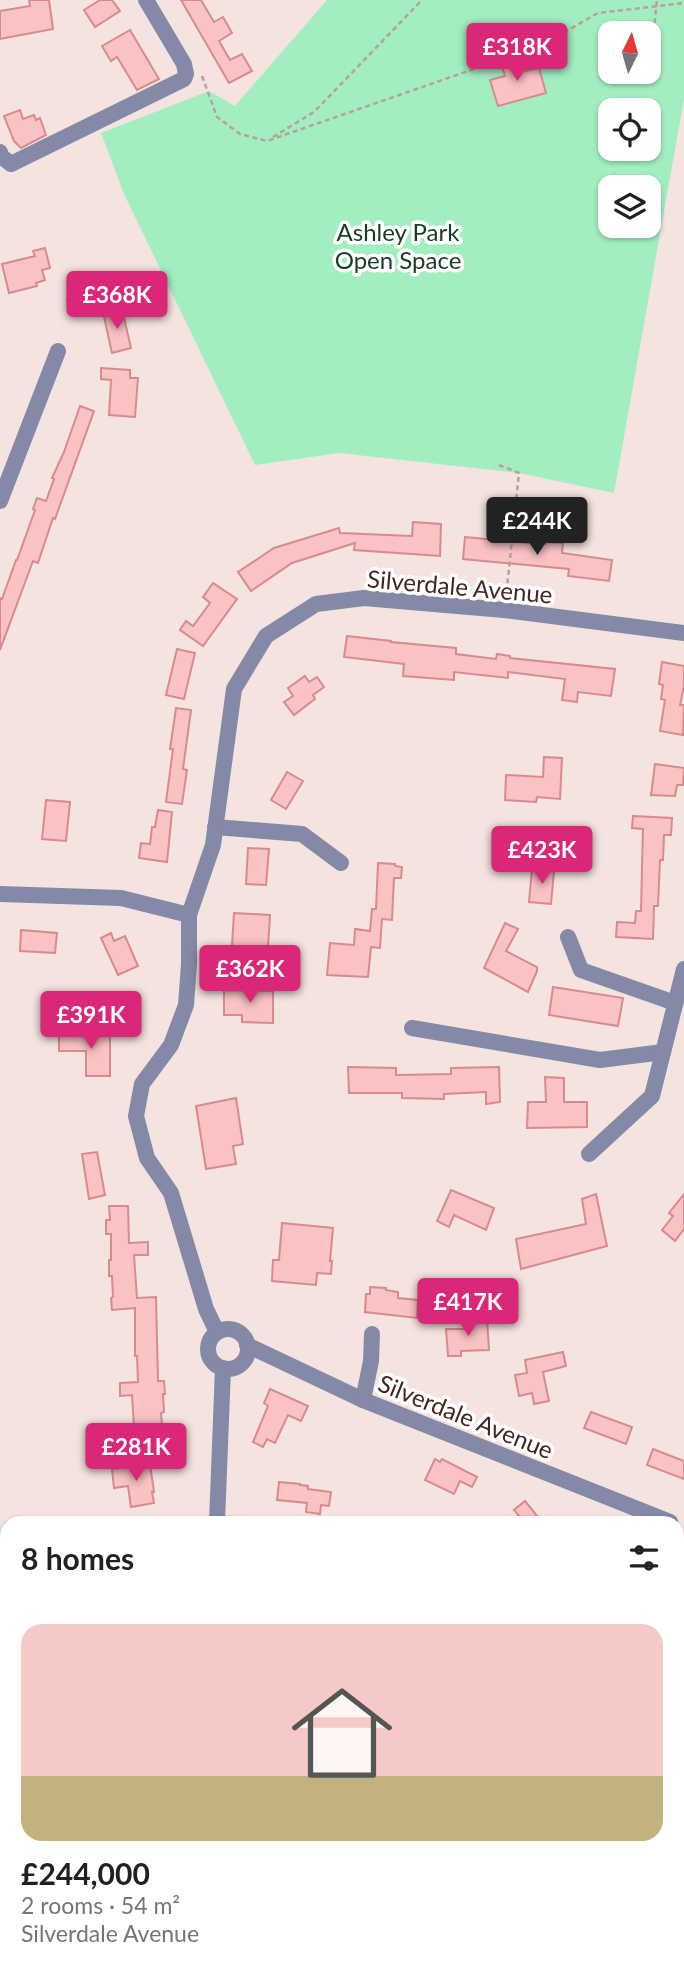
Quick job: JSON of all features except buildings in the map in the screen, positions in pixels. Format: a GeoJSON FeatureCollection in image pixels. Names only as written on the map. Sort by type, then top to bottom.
{"type":"FeatureCollection","features":[{"type":"Feature","properties":{"kind":"street"},"geometry":{"type":"LineString","coordinates":[[0,152],[11,164],[184,79],[184,64],[146,0]]}},
{"type":"Feature","properties":{"kind":"street"},"geometry":{"type":"LineString","coordinates":[[0,501],[58,351]]}},
{"type":"Feature","properties":{"kind":"street","name":"Silverdale Avenue"},"geometry":{"type":"LineString","coordinates":[[217,1332],[206,1309],[171,1193],[147,1158],[136,1116],[142,1084],[171,1045],[186,1005],[190,964],[189,915],[213,845],[234,689],[266,636],[316,604],[365,598],[504,610],[684,634]]}},
{"type":"Feature","properties":{"kind":"street"},"geometry":{"type":"LineString","coordinates":[[215,827],[302,834],[341,863]]}},
{"type":"Feature","properties":{"kind":"street"},"geometry":{"type":"LineString","coordinates":[[0,894],[121,898],[189,915]]}},
{"type":"Feature","properties":{"kind":"street"},"geometry":{"type":"LineString","coordinates":[[568,937],[581,971],[676,1003]]}},
{"type":"Feature","properties":{"kind":"street"},"geometry":{"type":"LineString","coordinates":[[589,1154],[652,1096],[684,970]]}},
{"type":"Feature","properties":{"kind":"street"},"geometry":{"type":"LineString","coordinates":[[412,1028],[600,1060],[663,1052]]}},
{"type":"Feature","properties":{"kind":"street"},"geometry":{"type":"LineString","coordinates":[[229,1329],[236,1331],[247,1345],[245,1358],[236,1367],[223,1368],[209,1356],[209,1343],[217,1332],[229,1329]]}},
{"type":"Feature","properties":{"kind":"street"},"geometry":{"type":"LineString","coordinates":[[363,1400],[371,1361],[372,1334]]}},
{"type":"Feature","properties":{"kind":"street","name":"Silverdale Avenue"},"geometry":{"type":"LineString","coordinates":[[247,1345],[363,1400],[655,1516]]}},
{"type":"Feature","properties":{"kind":"street"},"geometry":{"type":"LineString","coordinates":[[217,1516],[223,1368]]}},
{"type":"Feature","properties":{"kind":"path"},"geometry":{"type":"LineString","coordinates":[[267,141],[314,112],[422,0]]}},
{"type":"Feature","properties":{"kind":"path"},"geometry":{"type":"LineString","coordinates":[[655,21],[657,0]]}},
{"type":"Feature","properties":{"kind":"path"},"geometry":{"type":"LineString","coordinates":[[184,64],[200,71],[217,117],[240,134],[267,141],[540,46],[598,13],[684,3]]}},
{"type":"Feature","properties":{"kind":"path"},"geometry":{"type":"LineString","coordinates":[[499,466],[519,473],[504,610]]}},
{"type":"Feature","properties":{"kind":"green space","name":"Ashley Park Open Space"},"geometry":{"type":"Polygon","coordinates":[[[327,0],[684,0],[684,99],[661,228],[661,175],[598,175],[598,238],[659,238],[614,493],[519,473],[339,453],[255,465],[124,194],[101,133],[209,91],[235,106],[327,0]]]}}]}
